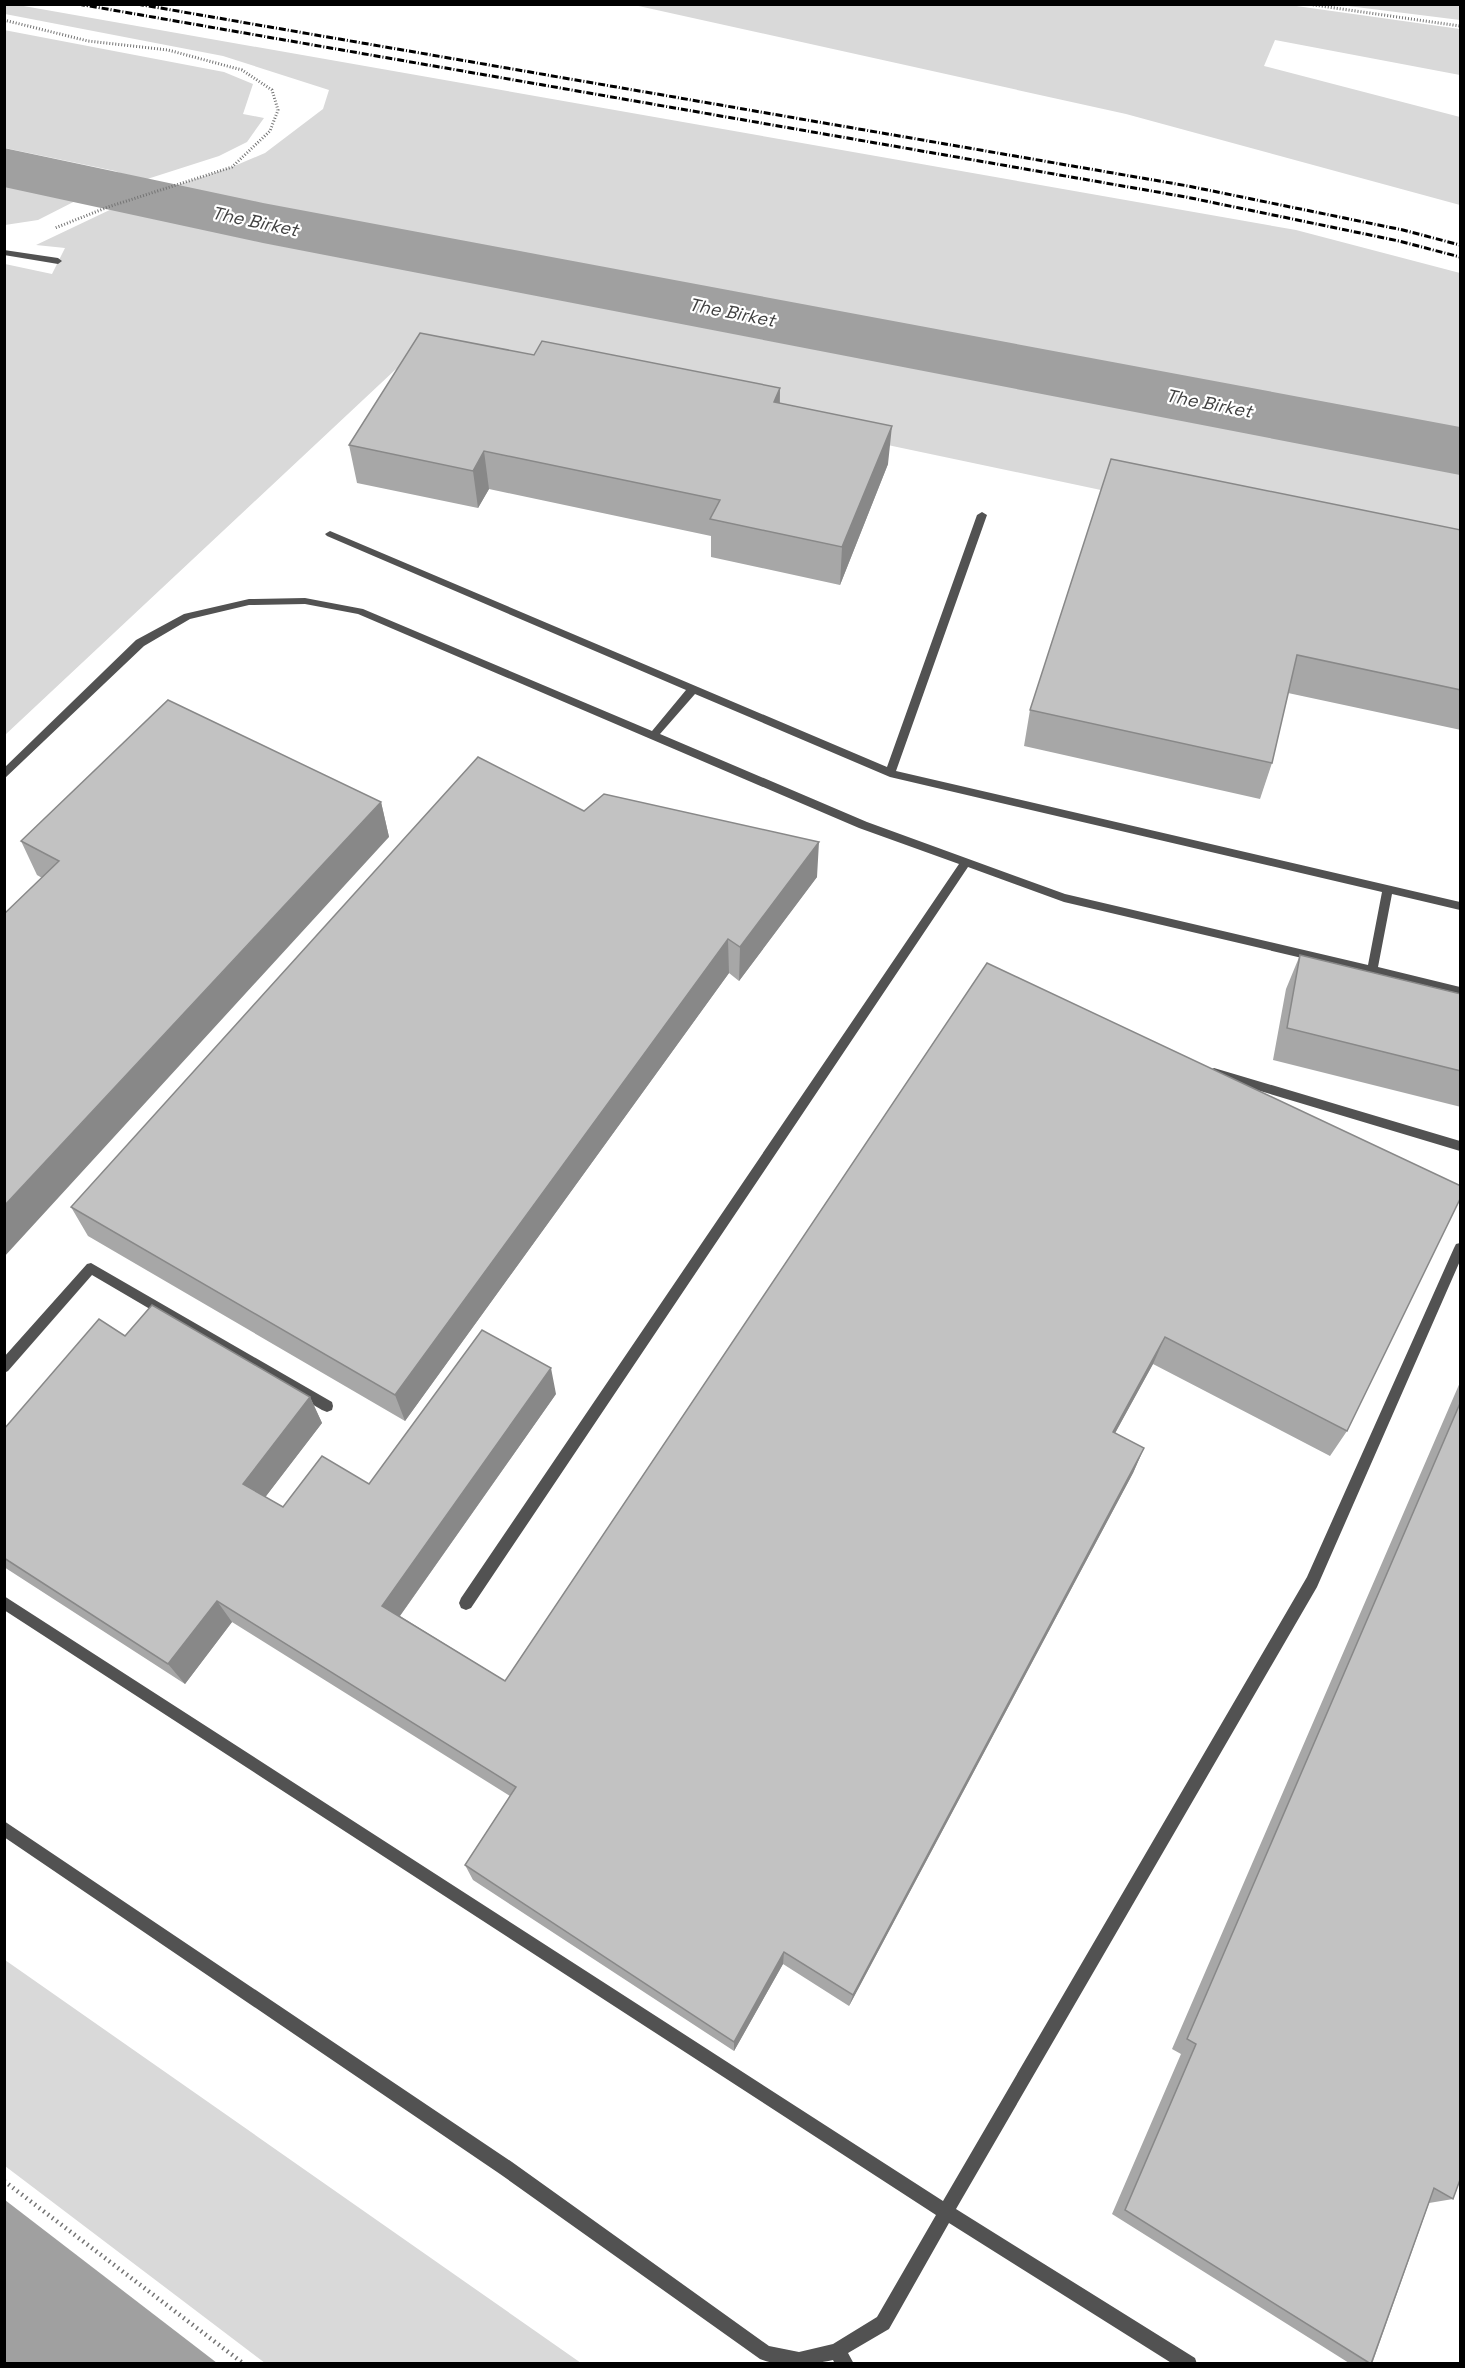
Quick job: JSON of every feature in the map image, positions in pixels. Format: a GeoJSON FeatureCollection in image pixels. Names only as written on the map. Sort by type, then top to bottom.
{"type":"FeatureCollection","features":[{"type":"Feature","properties":{"kind":"lane"},"geometry":{"type":"LineString","coordinates":[[4,252],[58,261]]}},
{"type":"Feature","properties":{"kind":"lane"},"geometry":{"type":"LineString","coordinates":[[890,773],[982,515]]}},
{"type":"Feature","properties":{"kind":"lane"},"geometry":{"type":"LineString","coordinates":[[330,534],[890,773],[1461,906]]}},
{"type":"Feature","properties":{"kind":"lane"},"geometry":{"type":"LineString","coordinates":[[4,775],[140,643],[187,616],[249,602],[305,601],[360,611],[863,825],[1064,898],[1461,991]]}},
{"type":"Feature","properties":{"kind":"lane"},"geometry":{"type":"LineString","coordinates":[[653,736],[693,689]]}},
{"type":"Feature","properties":{"kind":"lane"},"geometry":{"type":"LineString","coordinates":[[466,1603],[966,862]]}},
{"type":"Feature","properties":{"kind":"lane"},"geometry":{"type":"LineString","coordinates":[[1372,971],[1388,889]]}},
{"type":"Feature","properties":{"kind":"lane"},"geometry":{"type":"LineString","coordinates":[[1200,1069],[1461,1146]]}},
{"type":"Feature","properties":{"kind":"lane"},"geometry":{"type":"LineString","coordinates":[[4,1828],[506,2168],[766,2353],[799,2360],[841,2357],[883,2323],[1312,1582],[1461,1248]]}},
{"type":"Feature","properties":{"kind":"lane"},"geometry":{"type":"LineString","coordinates":[[4,1367],[91,1268],[327,1406]]}},
{"type":"Feature","properties":{"kind":"lane"},"geometry":{"type":"LineString","coordinates":[[4,1602],[946,2212],[1189,2364]]}},
{"type":"Feature","properties":{"kind":"path"},"geometry":{"type":"LineString","coordinates":[[1307,4],[1461,26]]}},
{"type":"Feature","properties":{"kind":"path"},"geometry":{"type":"LineString","coordinates":[[4,20],[88,41],[178,53],[242,70],[272,90],[278,110],[270,131],[232,167],[108,207]]}},
{"type":"Feature","properties":{"kind":"path"},"geometry":{"type":"LineString","coordinates":[[4,2181],[244,2364]]}},
{"type":"Feature","properties":{"kind":"shaded area"},"geometry":{"type":"Polygon","coordinates":[[[1282,4],[1460,29],[1460,75],[1275,40],[1264,66],[1460,117],[1460,205],[1126,114],[634,5],[1282,4]]]}},
{"type":"Feature","properties":{"kind":"shaded area"},"geometry":{"type":"Polygon","coordinates":[[[4,5],[18,5],[1296,230],[1460,273],[1460,435],[162,190],[232,167],[265,153],[323,109],[329,90],[223,56],[5,14],[4,5]]]}},
{"type":"Feature","properties":{"kind":"shaded area"},"geometry":{"type":"Polygon","coordinates":[[[1340,5],[1460,5],[1460,20],[1340,5]]]}},
{"type":"Feature","properties":{"kind":"shaded area"},"geometry":{"type":"Polygon","coordinates":[[[4,30],[224,72],[253,84],[243,114],[264,118],[247,142],[219,156],[141,181],[115,171],[5,148],[4,30]]]}},
{"type":"Feature","properties":{"kind":"shaded area"},"geometry":{"type":"Polygon","coordinates":[[[5,175],[93,192],[38,220],[5,225],[5,175]]]}},
{"type":"Feature","properties":{"kind":"shaded area"},"geometry":{"type":"Polygon","coordinates":[[[137,197],[166,205],[226,229],[1460,463],[1460,566],[642,393],[421,350],[395,370],[5,735],[5,264],[52,274],[65,248],[36,245],[137,197]]]}},
{"type":"Feature","properties":{"kind":"shaded area"},"geometry":{"type":"Polygon","coordinates":[[[4,1960],[581,2363],[265,2363],[5,2166],[4,1960]]]}},
{"type":"Feature","properties":{"kind":"shaded area"},"geometry":{"type":"Polygon","coordinates":[[[5,2200],[217,2363],[5,2363],[5,2200]]]}},
{"type":"Feature","properties":{"kind":"building"},"geometry":{"type":"Polygon","coordinates":[[[420,333],[534,355],[542,341],[780,388],[774,402],[892,426],[842,547],[710,519],[720,500],[484,451],[473,471],[349,445],[420,333]]]}},
{"type":"Feature","properties":{"kind":"building"},"geometry":{"type":"Polygon","coordinates":[[[1111,459],[1461,530],[1461,690],[1297,655],[1272,763],[1030,710],[1111,459]]]}},
{"type":"Feature","properties":{"kind":"building"},"geometry":{"type":"Polygon","coordinates":[[[168,700],[381,802],[4,1206],[4,914],[59,861],[21,841],[168,700]]]}},
{"type":"Feature","properties":{"kind":"building"},"geometry":{"type":"Polygon","coordinates":[[[478,757],[584,811],[604,794],[819,842],[740,947],[728,939],[395,1395],[71,1207],[478,757]]]}},
{"type":"Feature","properties":{"kind":"building"},"geometry":{"type":"Polygon","coordinates":[[[1300,955],[1461,994],[1461,1071],[1287,1028],[1300,955]]]}},
{"type":"Feature","properties":{"kind":"building"},"geometry":{"type":"Polygon","coordinates":[[[987,963],[1461,1186],[1461,1197],[1347,1431],[1165,1337],[1113,1432],[1144,1448],[853,1995],[784,1952],[734,2042],[465,1865],[516,1787],[217,1601],[168,1664],[4,1558],[4,1429],[99,1319],[125,1336],[152,1305],[310,1397],[243,1484],[283,1507],[322,1456],[369,1484],[482,1330],[551,1368],[382,1606],[505,1681],[987,963]]]}},
{"type":"Feature","properties":{"kind":"building"},"geometry":{"type":"Polygon","coordinates":[[[1461,1401],[1461,2177],[1453,2199],[1434,2188],[1371,2364],[1125,2210],[1196,2044],[1187,2039],[1461,1401]]]}},
{"type":"Feature","properties":{"kind":"waterway","name":"The Birket"},"geometry":{"type":"LineString","coordinates":[[4,167],[263,223],[1460,451]]}},
{"type":"Feature","properties":{"kind":"railway"},"geometry":{"type":"LineString","coordinates":[[78,4],[1186,197],[1399,241],[1460,257]]}},
{"type":"Feature","properties":{"kind":"railway"},"geometry":{"type":"LineString","coordinates":[[137,4],[1188,186],[1403,230],[1460,245]]}}]}
